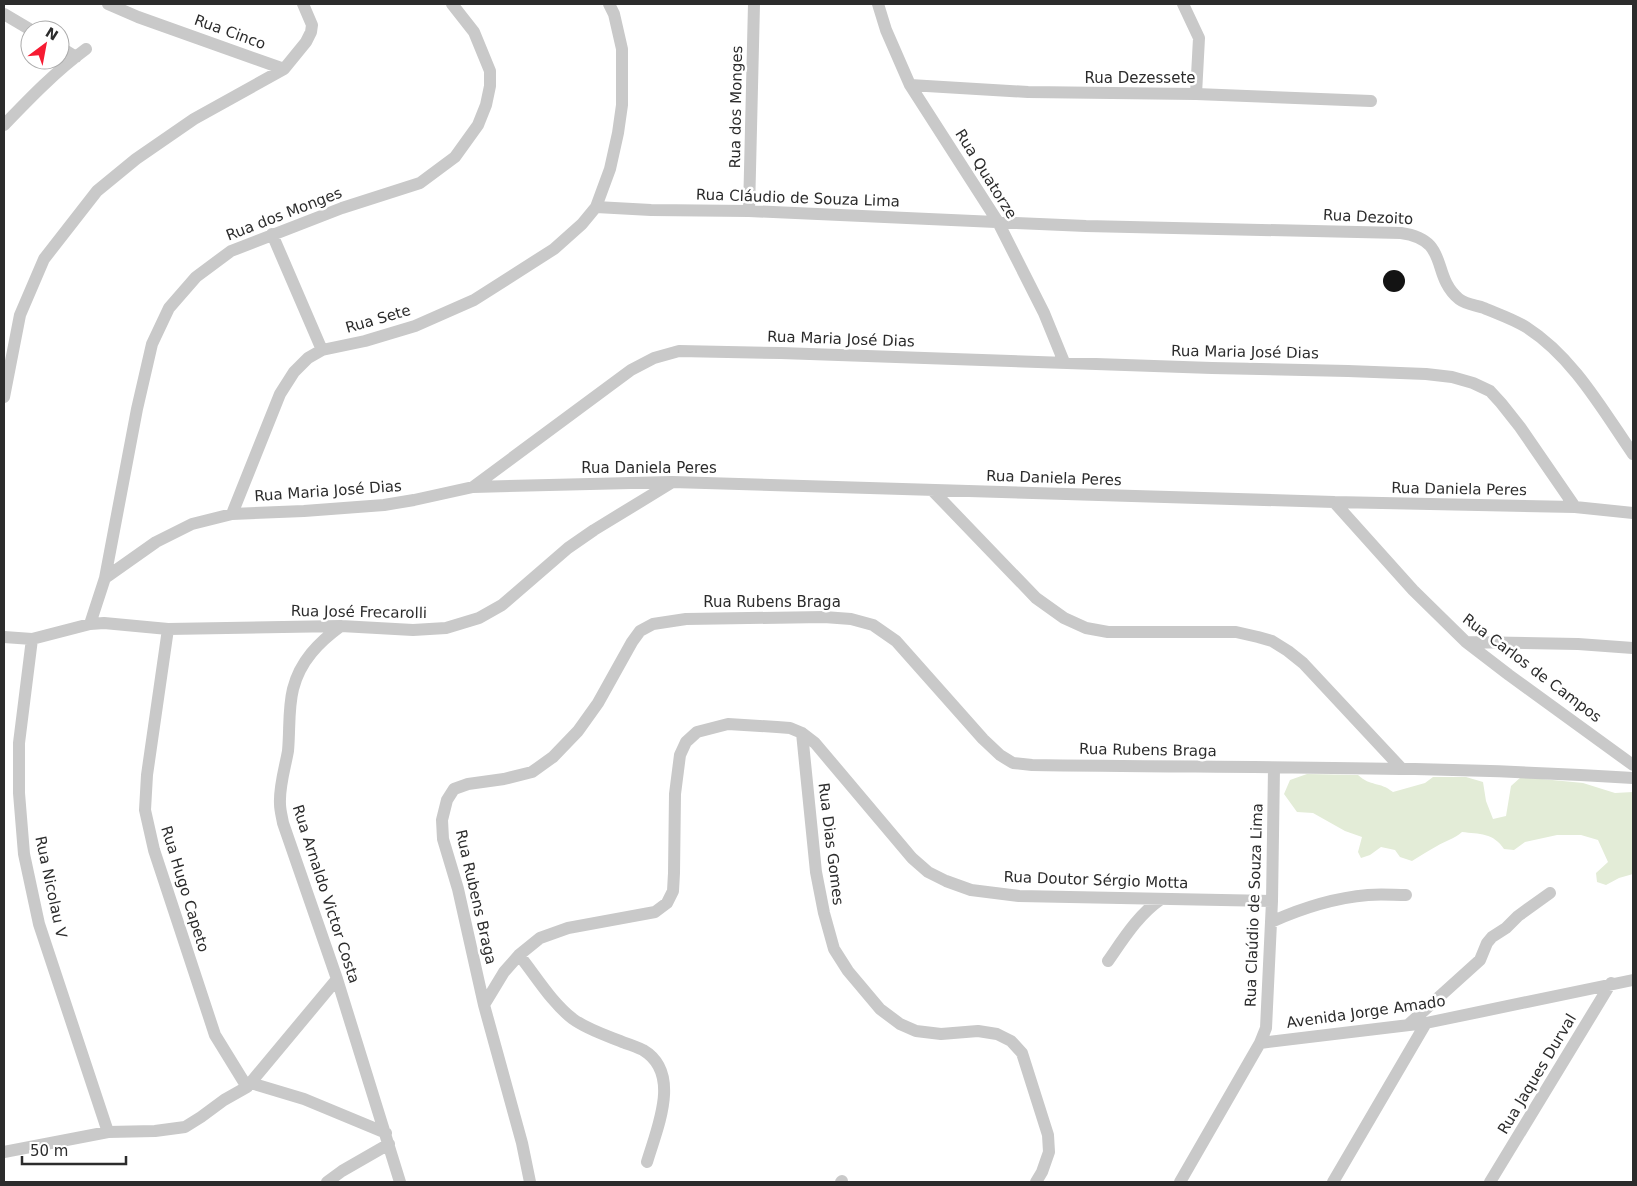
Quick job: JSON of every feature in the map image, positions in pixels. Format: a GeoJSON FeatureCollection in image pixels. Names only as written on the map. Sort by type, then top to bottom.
{"type":"FeatureCollection","features":[{"type":"Feature","properties":{"kind":"street","name":"Rua Cinco"},"geometry":{"type":"LineString","coordinates":[[108,4],[138,17],[284,69]]}},
{"type":"Feature","properties":{"kind":"street"},"geometry":{"type":"LineString","coordinates":[[4,397],[20,315],[44,259],[97,191],[136,159],[194,119],[284,69],[306,42],[310,32],[312,25],[303,4]]}},
{"type":"Feature","properties":{"kind":"street","name":"Rua dos Monges"},"geometry":{"type":"LineString","coordinates":[[90,624],[105,578],[137,410],[152,344],[169,308],[196,277],[231,250],[342,208],[420,183],[455,157],[478,125],[486,105],[490,86],[490,71],[474,32],[452,4]]}},
{"type":"Feature","properties":{"kind":"street"},"geometry":{"type":"LineString","coordinates":[[596,207],[610,169],[622,105],[622,49],[614,14],[609,4]]}},
{"type":"Feature","properties":{"kind":"street","name":"Rua dos Monges"},"geometry":{"type":"LineString","coordinates":[[749,211],[754,4]]}},
{"type":"Feature","properties":{"kind":"street","name":"Rua Quatorze"},"geometry":{"type":"LineString","coordinates":[[878,4],[886,30],[910,85],[998,222],[1044,313],[1064,362]]}},
{"type":"Feature","properties":{"kind":"street"},"geometry":{"type":"LineString","coordinates":[[1183,4],[1199,38],[1196,94]]}},
{"type":"Feature","properties":{"kind":"street"},"geometry":{"type":"LineString","coordinates":[[4,14],[20,23]]}},
{"type":"Feature","properties":{"kind":"street"},"geometry":{"type":"LineString","coordinates":[[4,125],[34,94],[86,49]]}},
{"type":"Feature","properties":{"kind":"street"},"geometry":{"type":"LineString","coordinates":[[70,53],[76,57]]}},
{"type":"Feature","properties":{"kind":"street","name":"Rua Dezessete"},"geometry":{"type":"LineString","coordinates":[[910,85],[1038,92],[1196,94],[1370,101]]}},
{"type":"Feature","properties":{"kind":"street","name":"Rua Cláudio de Souza Lima"},"geometry":{"type":"LineString","coordinates":[[596,207],[651,210],[749,211],[998,222]]}},
{"type":"Feature","properties":{"kind":"street","name":"Rua Sete"},"geometry":{"type":"LineString","coordinates":[[232,514],[280,394],[294,372],[308,358],[322,350],[415,326],[474,300],[554,249],[582,224],[596,207]]}},
{"type":"Feature","properties":{"kind":"street","name":"Rua Dezoito"},"geometry":{"type":"LineString","coordinates":[[998,222],[1412,234],[1422,238],[1433,248],[1450,288],[1459,299],[1465,303],[1516,321],[1540,336],[1560,353],[1584,382],[1633,454]]}},
{"type":"Feature","properties":{"kind":"street"},"geometry":{"type":"LineString","coordinates":[[272,234],[322,350]]}},
{"type":"Feature","properties":{"kind":"street","name":"Rua Maria José Dias"},"geometry":{"type":"LineString","coordinates":[[105,578],[156,542],[192,524],[232,514],[384,505],[473,486],[631,370],[654,358],[679,351],[1378,372],[1452,377],[1490,391],[1520,427],[1575,507]]}},
{"type":"Feature","properties":{"kind":"street","name":"Rua Daniela Peres"},"geometry":{"type":"LineString","coordinates":[[473,486],[672,482],[933,491],[1575,507],[1633,513]]}},
{"type":"Feature","properties":{"kind":"street","name":"Rua José Frecarolli"},"geometry":{"type":"LineString","coordinates":[[4,637],[32,640],[90,624],[104,623],[168,629],[341,626],[413,630],[446,628],[479,618],[502,605],[575,544],[672,482]]}},
{"type":"Feature","properties":{"kind":"street"},"geometry":{"type":"LineString","coordinates":[[933,491],[1036,598],[1071,622],[1086,628],[1108,632],[1236,632],[1272,641],[1303,663],[1402,769]]}},
{"type":"Feature","properties":{"kind":"street","name":"Rua Carlos de Campos"},"geometry":{"type":"LineString","coordinates":[[1334,502],[1413,590],[1466,642],[1633,765]]}},
{"type":"Feature","properties":{"kind":"street","name":"Rua Rubens Braga"},"geometry":{"type":"LineString","coordinates":[[530,1182],[522,1144],[484,1005],[458,889],[443,838],[442,820],[447,800],[454,789],[468,784],[504,779],[532,772],[553,757],[578,731],[598,703],[632,642],[640,632],[653,624],[686,619],[824,617],[851,619],[873,625],[896,641],[983,739],[1013,763],[1032,765],[1402,769],[1559,773],[1633,778]]}},
{"type":"Feature","properties":{"kind":"street","name":"Rua Arnaldo Victor Costa"},"geometry":{"type":"LineString","coordinates":[[341,626],[324,638],[314,650],[300,670],[293,689],[289,743],[281,787],[280,805],[283,823],[337,979],[400,1182]]}},
{"type":"Feature","properties":{"kind":"street","name":"Rua Hugo Capeto"},"geometry":{"type":"LineString","coordinates":[[168,629],[147,775],[146,810],[154,850],[215,1035],[249,1085]]}},
{"type":"Feature","properties":{"kind":"street","name":"Rua Nicolau V"},"geometry":{"type":"LineString","coordinates":[[32,640],[19,743],[19,793],[24,854],[40,924],[108,1132]]}},
{"type":"Feature","properties":{"kind":"street"},"geometry":{"type":"LineString","coordinates":[[1466,642],[1578,644],[1633,648]]}},
{"type":"Feature","properties":{"kind":"street","name":"Rua Doutor Sérgio Motta"},"geometry":{"type":"LineString","coordinates":[[484,1005],[504,972],[519,955],[540,938],[568,928],[655,912],[667,903],[673,891],[675,794],[680,755],[686,742],[697,732],[728,724],[790,728],[802,733],[815,742],[912,858],[928,872],[971,890],[1019,896],[1272,901]]}},
{"type":"Feature","properties":{"kind":"street","name":"Rua Dias Gomes"},"geometry":{"type":"LineString","coordinates":[[802,733],[816,872],[824,913],[834,949],[848,971],[880,1009],[900,1024],[916,1032],[940,1034],[978,1031],[997,1034],[1011,1040],[1022,1053],[1048,1135],[1049,1152],[1042,1172],[1036,1182]]}},
{"type":"Feature","properties":{"kind":"street","name":"Rua Claúdio de Souza Lima"},"geometry":{"type":"LineString","coordinates":[[1260,1042],[1266,1028],[1272,901],[1274,768]]}},
{"type":"Feature","properties":{"kind":"street"},"geometry":{"type":"LineString","coordinates":[[1408,1025],[1480,960],[1487,943],[1492,937],[1550,893]]}},
{"type":"Feature","properties":{"kind":"street"},"geometry":{"type":"LineString","coordinates":[[1271,922],[1302,908],[1334,899],[1369,894],[1406,895]]}},
{"type":"Feature","properties":{"kind":"street"},"geometry":{"type":"LineString","coordinates":[[1108,961],[1136,920],[1161,899]]}},
{"type":"Feature","properties":{"kind":"street"},"geometry":{"type":"LineString","coordinates":[[519,955],[557,1003],[574,1020],[643,1050],[656,1062],[664,1080],[664,1100],[647,1162]]}},
{"type":"Feature","properties":{"kind":"street"},"geometry":{"type":"LineString","coordinates":[[4,1152],[108,1132],[155,1131],[185,1127],[249,1085],[337,979]]}},
{"type":"Feature","properties":{"kind":"street","name":"Avenida Jorge Amado"},"geometry":{"type":"LineString","coordinates":[[1260,1042],[1426,1023],[1611,983],[1633,980]]}},
{"type":"Feature","properties":{"kind":"street","name":"Rua Jaques Durval"},"geometry":{"type":"LineString","coordinates":[[1490,1182],[1611,983]]}},
{"type":"Feature","properties":{"kind":"street"},"geometry":{"type":"LineString","coordinates":[[1333,1182],[1426,1023]]}},
{"type":"Feature","properties":{"kind":"street"},"geometry":{"type":"LineString","coordinates":[[1180,1182],[1260,1042]]}},
{"type":"Feature","properties":{"kind":"street"},"geometry":{"type":"LineString","coordinates":[[249,1085],[304,1099],[387,1138],[327,1182]]}},
{"type":"Feature","properties":{"kind":"green space"},"geometry":{"type":"Polygon","coordinates":[[[1307,774],[1358,775],[1393,792],[1425,783],[1433,777],[1466,777],[1483,782],[1486,801],[1493,819],[1506,816],[1511,786],[1521,777],[1583,783],[1615,793],[1633,792],[1633,874],[1619,878],[1606,885],[1597,882],[1596,873],[1608,862],[1598,840],[1581,835],[1557,835],[1525,842],[1514,850],[1504,849],[1496,840],[1486,835],[1462,832],[1412,861],[1400,857],[1395,850],[1381,847],[1370,855],[1361,858],[1358,852],[1362,837],[1345,831],[1313,813],[1297,812],[1284,794],[1290,780],[1307,774]]]}},
{"type":"Feature","properties":{"kind":"building"},"geometry":{"type":"Polygon","coordinates":[[[1394,270],[1402,273],[1405,281],[1402,289],[1394,292],[1386,289],[1383,281],[1386,273],[1394,270]]]}}]}
